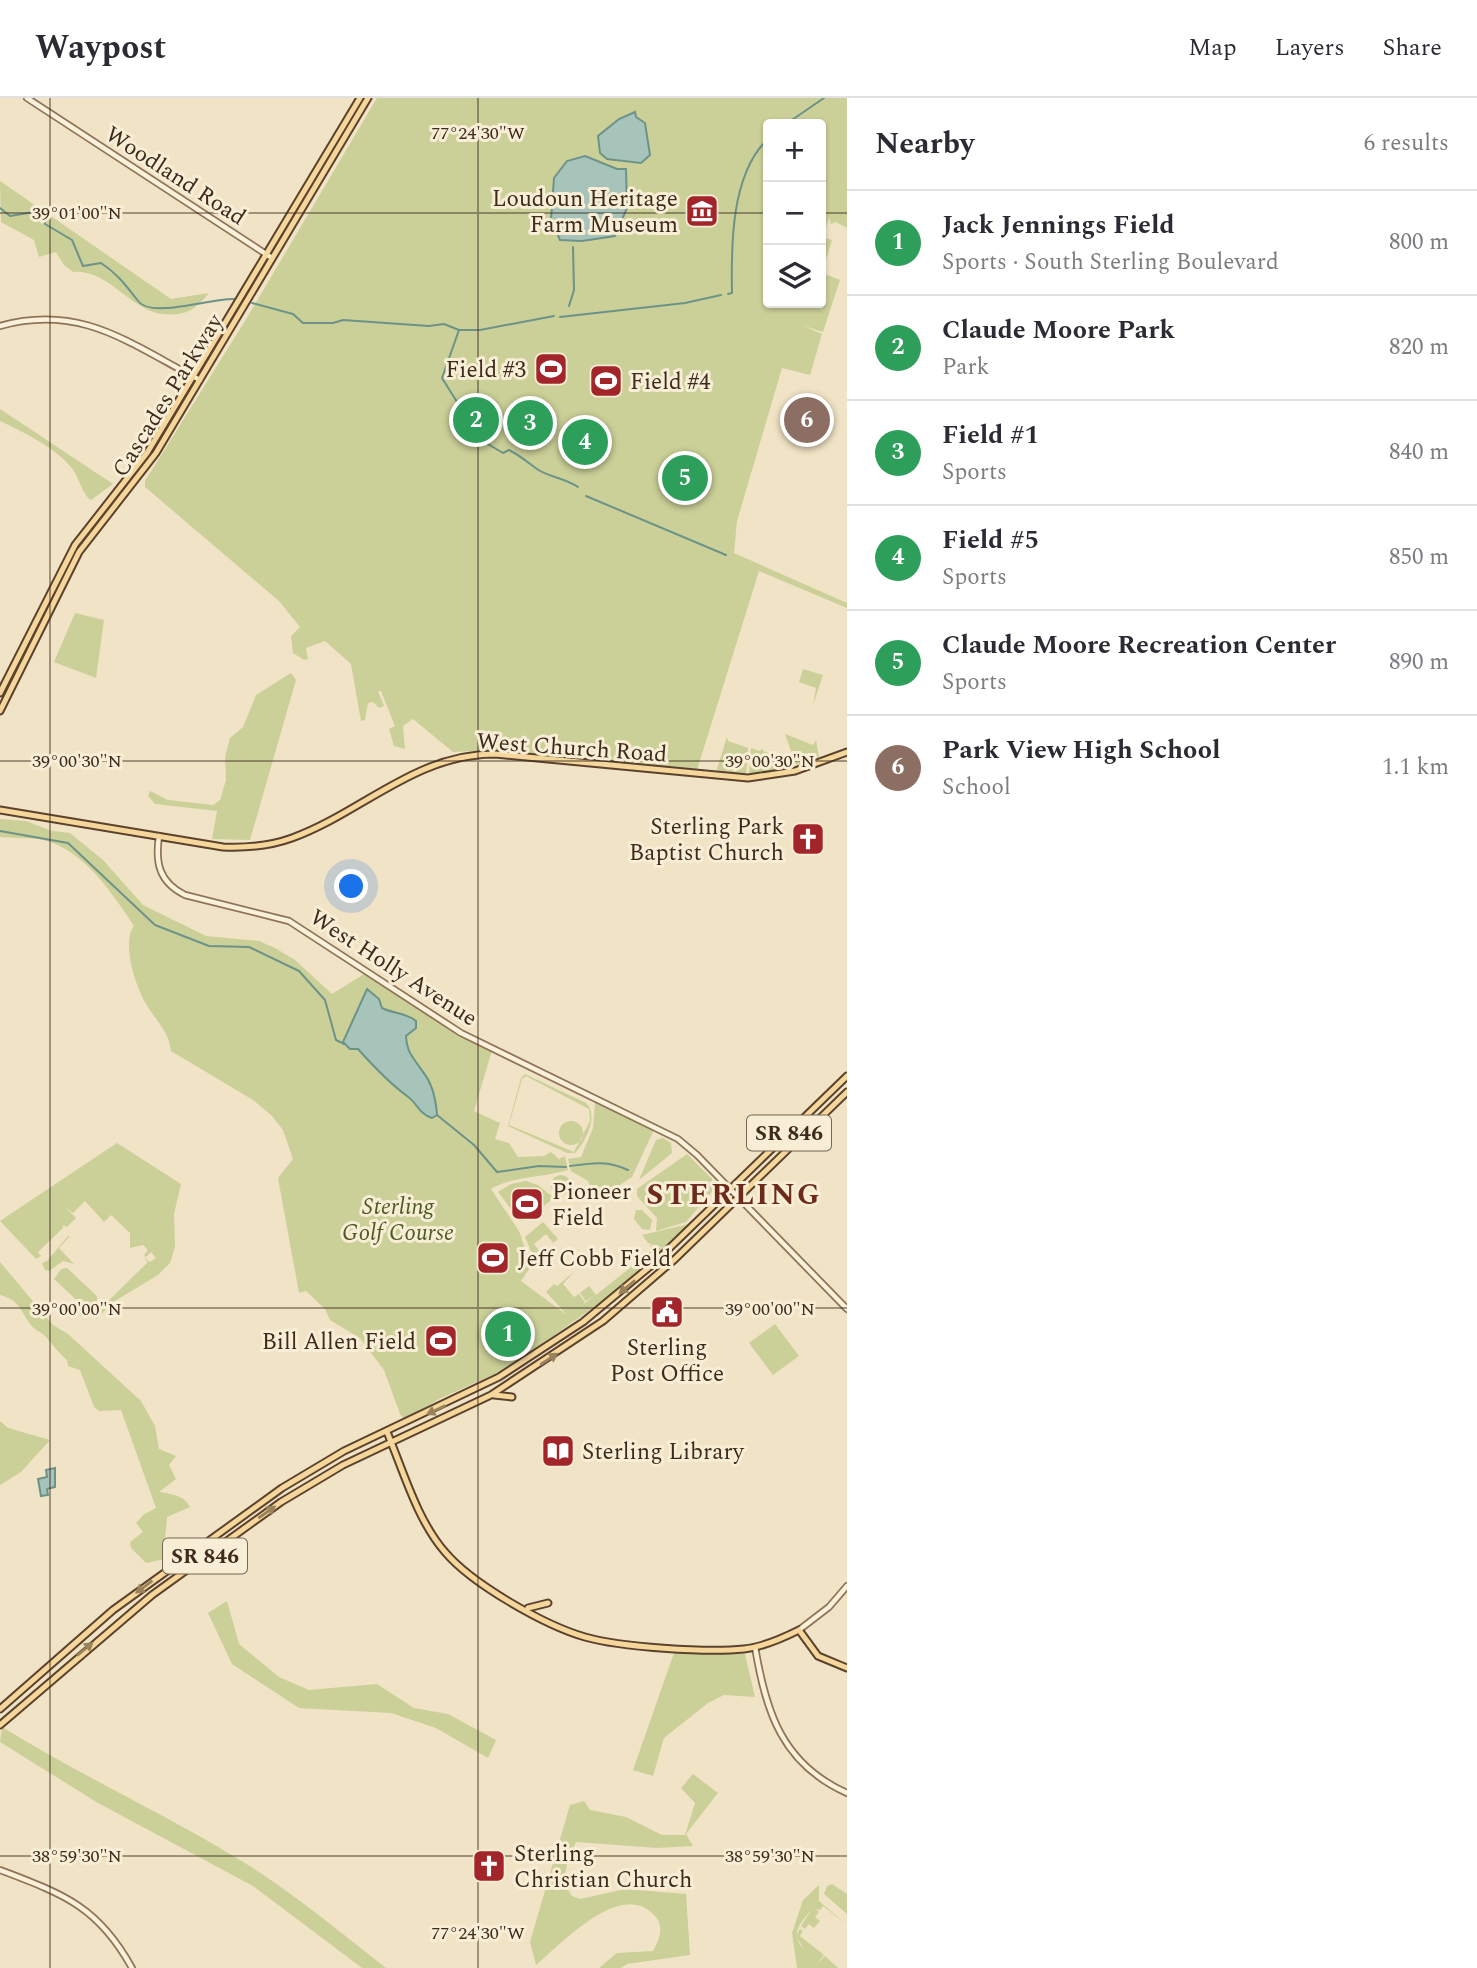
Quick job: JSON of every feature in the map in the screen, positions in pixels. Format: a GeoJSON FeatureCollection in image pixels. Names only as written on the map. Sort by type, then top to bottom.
{"type":"FeatureCollection","features":[{"type":"Feature","properties":{"kind":"main road","name":"Cascades Parkway"},"geometry":{"type":"LineString","coordinates":[[0,712],[79,552],[144,470],[200,380],[360,98]]}},
{"type":"Feature","properties":{"kind":"main road","name":"Cascades Parkway"},"geometry":{"type":"LineString","coordinates":[[0,693],[70,553],[147,453],[368,98]]}},
{"type":"Feature","properties":{"kind":"main road","name":"West Church Road"},"geometry":{"type":"LineString","coordinates":[[0,811],[223,848],[278,842],[315,827],[424,768],[461,757],[495,754],[748,778],[780,775],[847,752]]}},
{"type":"Feature","properties":{"kind":"main road","name":"SR 846"},"geometry":{"type":"LineString","coordinates":[[0,1709],[74,1643],[177,1562],[299,1477],[499,1377],[583,1322],[653,1264],[847,1076]]}},
{"type":"Feature","properties":{"kind":"main road","name":"SR 846"},"geometry":{"type":"LineString","coordinates":[[0,1725],[72,1660],[156,1591],[296,1493],[491,1395],[565,1349],[622,1307],[847,1092]]}},
{"type":"Feature","properties":{"kind":"main road"},"geometry":{"type":"LineString","coordinates":[[491,1395],[512,1398]]}},
{"type":"Feature","properties":{"kind":"main road"},"geometry":{"type":"LineString","coordinates":[[387,1432],[424,1516],[443,1550],[479,1582],[563,1629],[602,1640],[720,1651],[755,1647],[799,1630],[818,1656],[847,1668]]}},
{"type":"Feature","properties":{"kind":"main road"},"geometry":{"type":"LineString","coordinates":[[526,1609],[548,1604]]}},
{"type":"Feature","properties":{"kind":"street","name":"Woodland Road"},"geometry":{"type":"LineString","coordinates":[[27,98],[269,256]]}},
{"type":"Feature","properties":{"kind":"street"},"geometry":{"type":"LineString","coordinates":[[0,326],[38,317],[77,321],[200,380]]}},
{"type":"Feature","properties":{"kind":"street","name":"West Holly Avenue"},"geometry":{"type":"LineString","coordinates":[[159,836],[158,868],[174,890],[289,921],[461,1033],[678,1139],[847,1309]]}},
{"type":"Feature","properties":{"kind":"street"},"geometry":{"type":"LineString","coordinates":[[799,1630],[829,1607],[847,1586]]}},
{"type":"Feature","properties":{"kind":"street"},"geometry":{"type":"LineString","coordinates":[[755,1647],[765,1698],[784,1743],[817,1776],[847,1793]]}},
{"type":"Feature","properties":{"kind":"street"},"geometry":{"type":"LineString","coordinates":[[0,1870],[59,1892],[84,1908],[107,1929],[132,1968]]}},
{"type":"Feature","properties":{"kind":"green space"},"geometry":{"type":"Polygon","coordinates":[[[377,98],[847,98],[847,228],[836,222],[831,224],[829,217],[826,227],[826,119],[763,119],[763,308],[826,308],[826,275],[840,280],[823,332],[804,326],[822,334],[810,375],[782,368],[737,521],[734,553],[847,603],[847,608],[759,571],[697,770],[497,750],[453,752],[413,719],[403,726],[405,749],[394,746],[389,729],[395,726],[381,691],[378,691],[384,706],[379,708],[373,702],[368,703],[365,720],[361,721],[351,664],[325,641],[306,648],[308,659],[304,660],[293,653],[291,636],[300,627],[279,601],[145,487],[145,481],[245,321],[377,98]]]}},
{"type":"Feature","properties":{"kind":"green space"},"geometry":{"type":"Polygon","coordinates":[[[0,181],[171,299],[209,293],[189,311],[162,314],[139,305],[97,276],[73,272],[64,265],[56,252],[39,257],[34,240],[1,222],[0,181]]]}},
{"type":"Feature","properties":{"kind":"green space"},"geometry":{"type":"Polygon","coordinates":[[[826,238],[832,240],[826,260],[826,238]]]}},
{"type":"Feature","properties":{"kind":"green space"},"geometry":{"type":"Polygon","coordinates":[[[0,409],[113,484],[91,500],[64,459],[38,441],[0,421],[0,409]]]}},
{"type":"Feature","properties":{"kind":"green space"},"geometry":{"type":"Polygon","coordinates":[[[75,613],[104,620],[96,678],[54,662],[75,613]]]}},
{"type":"Feature","properties":{"kind":"green space"},"geometry":{"type":"Polygon","coordinates":[[[803,669],[823,675],[813,705],[816,688],[799,682],[803,669]]]}},
{"type":"Feature","properties":{"kind":"green space"},"geometry":{"type":"Polygon","coordinates":[[[291,673],[296,680],[250,840],[212,839],[217,811],[155,804],[148,796],[150,791],[168,800],[213,805],[220,800],[226,780],[225,757],[230,738],[243,727],[256,695],[291,673]]]}},
{"type":"Feature","properties":{"kind":"green space"},"geometry":{"type":"Polygon","coordinates":[[[785,734],[813,745],[816,740],[819,757],[796,765],[785,734]]]}},
{"type":"Feature","properties":{"kind":"green space"},"geometry":{"type":"Polygon","coordinates":[[[727,737],[728,741],[748,748],[746,774],[716,772],[727,737]]]}},
{"type":"Feature","properties":{"kind":"green space"},"geometry":{"type":"Polygon","coordinates":[[[751,748],[760,751],[763,748],[763,751],[778,756],[780,753],[787,756],[790,768],[749,774],[751,748]]]}},
{"type":"Feature","properties":{"kind":"green space","name":"Sterling Golf Course"},"geometry":{"type":"Polygon","coordinates":[[[0,819],[26,821],[52,831],[70,833],[103,860],[143,905],[206,936],[259,941],[275,948],[295,960],[332,994],[369,971],[461,1033],[493,1047],[474,1111],[500,1123],[495,1139],[509,1143],[518,1157],[544,1156],[551,1152],[559,1159],[565,1156],[568,1170],[518,1179],[491,1189],[519,1231],[531,1266],[521,1281],[567,1315],[546,1292],[554,1284],[557,1286],[575,1271],[563,1284],[574,1297],[579,1294],[585,1302],[583,1305],[595,1295],[586,1301],[580,1293],[589,1286],[596,1295],[651,1251],[650,1245],[663,1249],[611,1295],[506,1369],[439,1399],[405,1420],[400,1414],[384,1370],[360,1338],[330,1320],[325,1309],[306,1291],[299,1293],[278,1178],[293,1159],[283,1130],[272,1116],[253,1100],[171,1051],[165,1032],[146,1004],[134,976],[129,943],[134,926],[96,875],[72,853],[44,840],[0,837],[0,819]]]}},
{"type":"Feature","properties":{"kind":"green space"},"geometry":{"type":"Polygon","coordinates":[[[525,1074],[586,1103],[590,1108],[591,1121],[590,1128],[575,1153],[567,1153],[508,1126],[521,1078],[525,1074]],[[526,1076],[522,1079],[509,1125],[574,1152],[590,1121],[589,1109],[526,1076]]]}},
{"type":"Feature","properties":{"kind":"green space"},"geometry":{"type":"Polygon","coordinates":[[[595,1101],[651,1127],[653,1132],[632,1177],[609,1192],[601,1189],[593,1192],[588,1181],[571,1171],[568,1159],[581,1157],[593,1128],[595,1101]]]}},
{"type":"Feature","properties":{"kind":"green space"},"geometry":{"type":"Polygon","coordinates":[[[571,1121],[580,1124],[583,1133],[580,1142],[571,1145],[562,1142],[559,1133],[562,1124],[571,1121]]]}},
{"type":"Feature","properties":{"kind":"green space"},"geometry":{"type":"Polygon","coordinates":[[[663,1138],[671,1143],[672,1153],[639,1180],[656,1140],[663,1138]]]}},
{"type":"Feature","properties":{"kind":"green space"},"geometry":{"type":"Polygon","coordinates":[[[117,1143],[181,1184],[174,1214],[175,1247],[170,1263],[158,1275],[115,1301],[96,1319],[96,1313],[148,1262],[143,1256],[150,1262],[156,1258],[151,1252],[146,1257],[144,1255],[148,1250],[143,1245],[130,1248],[130,1233],[111,1215],[104,1222],[85,1201],[73,1213],[66,1208],[76,1218],[67,1227],[62,1225],[63,1228],[38,1252],[41,1256],[36,1259],[0,1221],[117,1143]]]}},
{"type":"Feature","properties":{"kind":"green space"},"geometry":{"type":"Polygon","coordinates":[[[687,1154],[712,1179],[712,1192],[686,1222],[656,1231],[657,1218],[637,1196],[637,1189],[687,1154]]]}},
{"type":"Feature","properties":{"kind":"green space"},"geometry":{"type":"Polygon","coordinates":[[[561,1175],[568,1178],[571,1185],[568,1192],[561,1195],[554,1192],[551,1185],[554,1178],[561,1175]]]}},
{"type":"Feature","properties":{"kind":"green space","name":"Pioneer Field"},"geometry":{"type":"Polygon","coordinates":[[[526,1181],[538,1185],[554,1198],[524,1221],[520,1221],[498,1192],[511,1184],[526,1181]]]}},
{"type":"Feature","properties":{"kind":"green space"},"geometry":{"type":"Polygon","coordinates":[[[636,1210],[642,1210],[652,1220],[650,1230],[642,1229],[634,1219],[636,1210]]]}},
{"type":"Feature","properties":{"kind":"green space"},"geometry":{"type":"Polygon","coordinates":[[[543,1222],[558,1239],[553,1243],[546,1234],[534,1244],[539,1251],[533,1256],[525,1237],[543,1222]]]}},
{"type":"Feature","properties":{"kind":"green space"},"geometry":{"type":"Polygon","coordinates":[[[689,1224],[663,1248],[648,1243],[642,1235],[689,1224]]]}},
{"type":"Feature","properties":{"kind":"green space"},"geometry":{"type":"Polygon","coordinates":[[[68,1236],[59,1248],[74,1264],[63,1261],[49,1271],[45,1270],[42,1263],[47,1261],[68,1236]]]}},
{"type":"Feature","properties":{"kind":"green space"},"geometry":{"type":"Polygon","coordinates":[[[0,1262],[53,1325],[68,1334],[141,1401],[155,1426],[159,1449],[176,1456],[169,1465],[176,1479],[159,1492],[181,1498],[190,1507],[167,1517],[165,1540],[168,1543],[176,1540],[179,1556],[146,1563],[131,1548],[130,1542],[143,1532],[136,1523],[143,1515],[156,1508],[121,1410],[99,1411],[94,1407],[80,1370],[68,1366],[67,1360],[44,1335],[32,1327],[16,1303],[0,1295],[0,1262]]]}},
{"type":"Feature","properties":{"kind":"green space"},"geometry":{"type":"Polygon","coordinates":[[[67,1268],[97,1296],[97,1302],[91,1309],[86,1309],[54,1279],[61,1269],[67,1268]]]}},
{"type":"Feature","properties":{"kind":"green space"},"geometry":{"type":"Polygon","coordinates":[[[775,1324],[799,1356],[773,1375],[749,1343],[775,1324]]]}},
{"type":"Feature","properties":{"kind":"green space"},"geometry":{"type":"Polygon","coordinates":[[[0,1421],[8,1428],[50,1440],[21,1472],[0,1485],[0,1421]]]}},
{"type":"Feature","properties":{"kind":"green space"},"geometry":{"type":"Polygon","coordinates":[[[227,1601],[239,1644],[279,1677],[309,1690],[377,1684],[414,1708],[448,1714],[496,1740],[488,1758],[436,1728],[391,1713],[299,1708],[232,1664],[208,1613],[227,1601]]]}},
{"type":"Feature","properties":{"kind":"green space"},"geometry":{"type":"Polygon","coordinates":[[[674,1653],[745,1654],[755,1697],[724,1695],[708,1703],[664,1738],[653,1776],[633,1770],[674,1653]]]}},
{"type":"Feature","properties":{"kind":"green space"},"geometry":{"type":"Polygon","coordinates":[[[2,1727],[255,1869],[386,1968],[362,1968],[253,1886],[98,1803],[0,1742],[2,1727]]]}},
{"type":"Feature","properties":{"kind":"green space"},"geometry":{"type":"Polygon","coordinates":[[[693,1774],[718,1793],[686,1834],[693,1846],[657,1848],[576,1842],[565,1876],[572,1896],[580,1899],[625,1889],[686,1894],[690,1955],[627,1964],[621,1968],[599,1968],[617,1953],[653,1951],[657,1942],[660,1925],[655,1916],[642,1906],[626,1904],[593,1918],[536,1965],[530,1942],[570,1805],[584,1801],[590,1810],[626,1817],[662,1835],[685,1835],[695,1803],[681,1788],[693,1774]]]}},
{"type":"Feature","properties":{"kind":"green space"},"geometry":{"type":"Polygon","coordinates":[[[832,1884],[847,1894],[847,1914],[824,1894],[827,1886],[832,1884]]]}},
{"type":"Feature","properties":{"kind":"green space"},"geometry":{"type":"Polygon","coordinates":[[[819,1885],[819,1901],[847,1925],[823,1906],[820,1910],[816,1909],[819,1912],[815,1917],[820,1921],[814,1928],[809,1924],[805,1929],[801,1926],[812,1909],[800,1924],[797,1935],[800,1929],[803,1931],[800,1936],[824,1955],[816,1965],[825,1956],[838,1968],[797,1968],[792,1933],[803,1900],[819,1885]]]}},
{"type":"Feature","properties":{"kind":"water"},"geometry":{"type":"Polygon","coordinates":[[[635,112],[636,117],[645,123],[650,155],[641,163],[607,159],[600,153],[598,136],[619,119],[635,112]]]}},
{"type":"Feature","properties":{"kind":"water"},"geometry":{"type":"Polygon","coordinates":[[[585,156],[617,169],[626,169],[627,208],[615,236],[582,241],[560,240],[551,219],[554,178],[567,161],[585,156]]]}},
{"type":"Feature","properties":{"kind":"water"},"geometry":{"type":"Polygon","coordinates":[[[367,989],[379,999],[382,1008],[416,1021],[416,1028],[406,1036],[412,1056],[426,1076],[435,1098],[437,1115],[432,1118],[381,1074],[358,1049],[350,1049],[343,1042],[367,989]]]}},
{"type":"Feature","properties":{"kind":"water"},"geometry":{"type":"Polygon","coordinates":[[[55,1468],[55,1487],[47,1489],[48,1495],[41,1496],[38,1479],[47,1477],[46,1470],[55,1468]]]}},
{"type":"Feature","properties":{"kind":"waterway"},"geometry":{"type":"LineString","coordinates":[[793,119],[824,98]]}},
{"type":"Feature","properties":{"kind":"waterway"},"geometry":{"type":"LineString","coordinates":[[728,294],[732,293],[733,233],[740,190],[756,153],[763,145]]}},
{"type":"Feature","properties":{"kind":"waterway"},"geometry":{"type":"LineString","coordinates":[[0,208],[10,216],[40,211],[44,215],[45,224],[72,240],[83,266],[101,263],[146,306],[169,308],[234,299]]}},
{"type":"Feature","properties":{"kind":"waterway"},"geometry":{"type":"LineString","coordinates":[[569,306],[574,290],[573,247]]}},
{"type":"Feature","properties":{"kind":"waterway"},"geometry":{"type":"LineString","coordinates":[[560,317],[685,303],[721,295]]}},
{"type":"Feature","properties":{"kind":"waterway"},"geometry":{"type":"LineString","coordinates":[[252,303],[293,314],[303,323],[333,323],[343,320],[429,326],[444,324],[459,330],[480,330],[554,316]]}},
{"type":"Feature","properties":{"kind":"waterway"},"geometry":{"type":"LineString","coordinates":[[459,330],[442,378],[481,440],[503,453],[509,450],[541,472],[578,487]]}},
{"type":"Feature","properties":{"kind":"waterway"},"geometry":{"type":"LineString","coordinates":[[586,496],[726,555]]}},
{"type":"Feature","properties":{"kind":"waterway"},"geometry":{"type":"LineString","coordinates":[[0,831],[68,843],[155,925],[209,946],[249,947],[299,971],[325,1000],[336,1040],[344,1044]]}},
{"type":"Feature","properties":{"kind":"waterway"},"geometry":{"type":"LineString","coordinates":[[437,1115],[474,1145],[497,1172],[539,1166],[566,1167]]}},
{"type":"Feature","properties":{"kind":"waterway"},"geometry":{"type":"LineString","coordinates":[[570,1166],[592,1163],[628,1170]]}},
{"type":"Feature","properties":{"kind":"place","name":"Loudoun Heritage Farm Museum"},"geometry":{"type":"Point","coordinates":[702,211]}},
{"type":"Feature","properties":{"kind":"place","name":"Field #3"},"geometry":{"type":"Point","coordinates":[551,369]}},
{"type":"Feature","properties":{"kind":"place","name":"Field #4"},"geometry":{"type":"Point","coordinates":[606,381]}},
{"type":"Feature","properties":{"kind":"place","name":"Claude Moore Park"},"geometry":{"type":"Point","coordinates":[476,420]}},
{"type":"Feature","properties":{"kind":"place","name":"Park View High School"},"geometry":{"type":"Point","coordinates":[807,420]}},
{"type":"Feature","properties":{"kind":"place","name":"Field #1"},"geometry":{"type":"Point","coordinates":[530,423]}},
{"type":"Feature","properties":{"kind":"place","name":"Field #5"},"geometry":{"type":"Point","coordinates":[585,442]}},
{"type":"Feature","properties":{"kind":"place","name":"Claude Moore Recreation Center"},"geometry":{"type":"Point","coordinates":[685,478]}},
{"type":"Feature","properties":{"kind":"place","name":"Sterling Park Baptist Church"},"geometry":{"type":"Point","coordinates":[808,839]}},
{"type":"Feature","properties":{"kind":"place","name":"Pioneer Field"},"geometry":{"type":"Point","coordinates":[527,1204]}},
{"type":"Feature","properties":{"kind":"place","name":"Jeff Cobb Field"},"geometry":{"type":"Point","coordinates":[493,1258]}},
{"type":"Feature","properties":{"kind":"place","name":"Sterling Post Office"},"geometry":{"type":"Point","coordinates":[667,1312]}},
{"type":"Feature","properties":{"kind":"place","name":"Jack Jennings Field"},"geometry":{"type":"Point","coordinates":[508,1334]}},
{"type":"Feature","properties":{"kind":"place","name":"Bill Allen Field"},"geometry":{"type":"Point","coordinates":[441,1341]}},
{"type":"Feature","properties":{"kind":"place","name":"Sterling Library"},"geometry":{"type":"Point","coordinates":[558,1451]}},
{"type":"Feature","properties":{"kind":"place","name":"Sterling Christian Church"},"geometry":{"type":"Point","coordinates":[489,1866]}},
{"type":"Feature","properties":{"kind":"district","name":"STERLING"},"geometry":{"type":"Point","coordinates":[734,1194]}}]}
